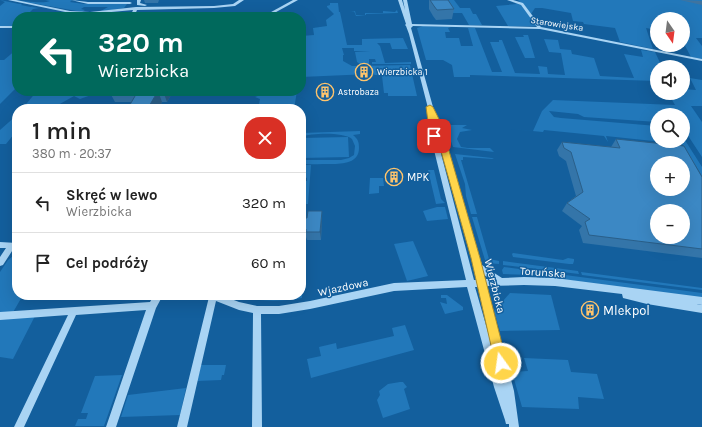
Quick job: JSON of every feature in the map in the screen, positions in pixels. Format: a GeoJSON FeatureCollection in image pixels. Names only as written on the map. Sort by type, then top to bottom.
{"type":"FeatureCollection","features":[{"type":"Feature","properties":{"kind":"street"},"geometry":{"type":"LineString","coordinates":[[10,0],[76,12]]}},
{"type":"Feature","properties":{"kind":"street"},"geometry":{"type":"LineString","coordinates":[[73,0],[88,3],[131,1]]}},
{"type":"Feature","properties":{"kind":"street"},"geometry":{"type":"LineString","coordinates":[[139,0],[137,4],[140,5],[160,4],[166,2]]}},
{"type":"Feature","properties":{"kind":"street"},"geometry":{"type":"LineString","coordinates":[[103,12],[136,8],[209,7],[234,5],[242,0]]}},
{"type":"Feature","properties":{"kind":"street"},"geometry":{"type":"LineString","coordinates":[[273,12],[296,0]]}},
{"type":"Feature","properties":{"kind":"street","name":"Wierzbicka"},"geometry":{"type":"LineString","coordinates":[[400,0],[409,25]]}},
{"type":"Feature","properties":{"kind":"street","name":"Wierzbicka"},"geometry":{"type":"LineString","coordinates":[[405,0],[411,34],[430,107],[432,127],[470,282],[499,387],[513,427]]}},
{"type":"Feature","properties":{"kind":"street"},"geometry":{"type":"LineString","coordinates":[[509,0],[522,4],[540,28]]}},
{"type":"Feature","properties":{"kind":"street"},"geometry":{"type":"LineString","coordinates":[[126,9],[131,1]]}},
{"type":"Feature","properties":{"kind":"street"},"geometry":{"type":"LineString","coordinates":[[134,12],[136,8]]}},
{"type":"Feature","properties":{"kind":"street","name":"Starowiejska"},"geometry":{"type":"LineString","coordinates":[[409,25],[540,28],[702,60]]}},
{"type":"Feature","properties":{"kind":"street"},"geometry":{"type":"LineString","coordinates":[[0,27],[12,27]]}},
{"type":"Feature","properties":{"kind":"street","name":"Wierzbicka"},"geometry":{"type":"LineString","coordinates":[[430,107],[437,123],[478,266],[509,391],[513,427]]}},
{"type":"Feature","properties":{"kind":"street"},"geometry":{"type":"LineString","coordinates":[[0,245],[12,245]]}},
{"type":"Feature","properties":{"kind":"street"},"geometry":{"type":"LineString","coordinates":[[0,263],[12,249]]}},
{"type":"Feature","properties":{"kind":"street"},"geometry":{"type":"LineString","coordinates":[[478,266],[500,281]]}},
{"type":"Feature","properties":{"kind":"street","name":"Wjazdowa"},"geometry":{"type":"LineString","coordinates":[[225,300],[239,306],[257,310],[292,309],[394,287],[481,282]]}},
{"type":"Feature","properties":{"kind":"street","name":"Toruńska"},"geometry":{"type":"LineString","coordinates":[[481,282],[555,282],[702,301]]}},
{"type":"Feature","properties":{"kind":"street","name":"Toruńska"},"geometry":{"type":"LineString","coordinates":[[603,289],[647,300],[702,309]]}},
{"type":"Feature","properties":{"kind":"street"},"geometry":{"type":"LineString","coordinates":[[111,427],[152,306],[156,300]]}},
{"type":"Feature","properties":{"kind":"street"},"geometry":{"type":"LineString","coordinates":[[182,427],[212,300]]}},
{"type":"Feature","properties":{"kind":"street"},"geometry":{"type":"LineString","coordinates":[[0,316],[152,306]]}},
{"type":"Feature","properties":{"kind":"street"},"geometry":{"type":"LineString","coordinates":[[257,310],[257,427]]}},
{"type":"Feature","properties":{"kind":"street"},"geometry":{"type":"LineString","coordinates":[[19,427],[74,311]]}},
{"type":"Feature","properties":{"kind":"shaded area"},"geometry":{"type":"Polygon","coordinates":[[[0,0],[39,8],[33,9],[30,12],[12,12],[12,26],[0,27],[0,6],[5,2],[0,0]]]}},
{"type":"Feature","properties":{"kind":"shaded area"},"geometry":{"type":"Polygon","coordinates":[[[15,0],[47,2],[50,1],[45,0],[72,0],[70,2],[84,4],[127,4],[124,8],[99,12],[108,7],[84,7],[81,9],[85,10],[82,12],[15,0]]]}},
{"type":"Feature","properties":{"kind":"shaded area"},"geometry":{"type":"Polygon","coordinates":[[[443,0],[454,0],[460,8],[470,8],[473,14],[476,14],[482,25],[469,25],[462,13],[451,13],[443,0]]]}},
{"type":"Feature","properties":{"kind":"shaded area"},"geometry":{"type":"Polygon","coordinates":[[[507,0],[521,5],[537,26],[508,26],[496,6],[517,4],[507,0]]]}},
{"type":"Feature","properties":{"kind":"shaded area"},"geometry":{"type":"Polygon","coordinates":[[[518,0],[702,0],[702,38],[696,38],[702,46],[702,59],[691,57],[688,52],[690,52],[690,12],[650,12],[650,29],[646,28],[650,40],[650,48],[620,42],[615,28],[573,21],[571,13],[535,8],[531,14],[518,0]]]}},
{"type":"Feature","properties":{"kind":"shaded area"},"geometry":{"type":"Polygon","coordinates":[[[330,3],[338,3],[347,45],[362,45],[362,39],[403,38],[408,49],[392,49],[390,43],[377,43],[380,46],[385,63],[411,62],[411,64],[372,64],[372,62],[376,62],[375,59],[369,59],[369,64],[360,64],[357,62],[355,52],[370,51],[354,51],[354,48],[342,48],[344,55],[343,61],[352,66],[410,65],[417,96],[388,96],[388,93],[384,93],[382,76],[370,74],[306,77],[306,36],[314,35],[313,28],[327,26],[326,20],[334,14],[327,6],[330,5],[330,3]]]}},
{"type":"Feature","properties":{"kind":"shaded area"},"geometry":{"type":"Polygon","coordinates":[[[397,10],[398,13],[366,14],[366,15],[356,16],[354,11],[356,15],[365,15],[365,13],[383,13],[383,11],[395,12],[397,10]]]}},
{"type":"Feature","properties":{"kind":"shaded area"},"geometry":{"type":"Polygon","coordinates":[[[423,26],[451,27],[448,28],[450,32],[445,32],[446,38],[459,38],[461,46],[473,46],[468,28],[475,28],[492,72],[502,72],[490,42],[499,42],[499,40],[502,40],[515,73],[540,74],[538,66],[547,67],[548,74],[565,75],[561,53],[549,52],[544,39],[558,40],[560,49],[571,50],[572,54],[594,58],[600,76],[634,78],[624,54],[643,57],[641,50],[655,52],[659,60],[650,60],[650,81],[470,75],[470,77],[454,77],[452,65],[443,60],[426,60],[417,28],[423,26]]]}},
{"type":"Feature","properties":{"kind":"shaded area"},"geometry":{"type":"Polygon","coordinates":[[[523,35],[528,35],[535,58],[525,58],[515,37],[524,37],[523,35]]]}},
{"type":"Feature","properties":{"kind":"shaded area"},"geometry":{"type":"Polygon","coordinates":[[[12,53],[12,92],[0,104],[0,60],[4,60],[12,53]]]}},
{"type":"Feature","properties":{"kind":"shaded area"},"geometry":{"type":"Polygon","coordinates":[[[690,78],[702,80],[702,106],[691,106],[702,122],[702,157],[690,139],[690,108],[650,108],[650,122],[584,117],[578,114],[549,111],[554,117],[561,118],[650,125],[650,141],[606,136],[608,142],[604,136],[544,130],[543,132],[489,127],[533,131],[542,111],[553,100],[675,105],[672,100],[690,100],[690,90],[696,90],[690,78]]]}},
{"type":"Feature","properties":{"kind":"shaded area"},"geometry":{"type":"Polygon","coordinates":[[[33,96],[74,96],[60,104],[26,104],[33,96]]]}},
{"type":"Feature","properties":{"kind":"shaded area"},"geometry":{"type":"Polygon","coordinates":[[[74,96],[88,96],[80,99],[74,96]]]}},
{"type":"Feature","properties":{"kind":"shaded area"},"geometry":{"type":"Polygon","coordinates":[[[296,96],[295,104],[259,104],[260,99],[255,97],[296,96]]]}},
{"type":"Feature","properties":{"kind":"shaded area"},"geometry":{"type":"Polygon","coordinates":[[[12,119],[12,136],[6,144],[0,144],[0,130],[12,119]]]}},
{"type":"Feature","properties":{"kind":"shaded area"},"geometry":{"type":"Polygon","coordinates":[[[448,125],[467,125],[462,128],[472,130],[460,132],[457,139],[461,147],[490,148],[494,152],[453,147],[446,127],[448,125]]]}},
{"type":"Feature","properties":{"kind":"shaded area"},"geometry":{"type":"Polygon","coordinates":[[[360,131],[360,134],[353,135],[359,144],[358,154],[351,161],[346,163],[306,164],[306,160],[341,160],[349,158],[354,155],[355,146],[352,139],[342,135],[320,134],[306,136],[306,133],[360,131]]]}},
{"type":"Feature","properties":{"kind":"shaded area"},"geometry":{"type":"Polygon","coordinates":[[[348,137],[349,157],[306,158],[306,138],[348,137]]]}},
{"type":"Feature","properties":{"kind":"shaded area"},"geometry":{"type":"Polygon","coordinates":[[[684,148],[690,148],[702,167],[702,176],[690,156],[684,148]]]}},
{"type":"Feature","properties":{"kind":"shaded area"},"geometry":{"type":"Polygon","coordinates":[[[455,154],[494,159],[463,157],[463,160],[461,160],[477,214],[471,214],[466,196],[465,184],[455,154]]]}},
{"type":"Feature","properties":{"kind":"shaded area"},"geometry":{"type":"Polygon","coordinates":[[[306,165],[311,165],[308,204],[306,204],[306,181],[306,165]]]}},
{"type":"Feature","properties":{"kind":"shaded area"},"geometry":{"type":"Polygon","coordinates":[[[428,170],[434,170],[441,199],[445,203],[436,204],[428,170]]]}},
{"type":"Feature","properties":{"kind":"shaded area"},"geometry":{"type":"Polygon","coordinates":[[[370,178],[383,178],[384,186],[379,186],[379,193],[369,194],[370,178]]]}},
{"type":"Feature","properties":{"kind":"shaded area"},"geometry":{"type":"Polygon","coordinates":[[[437,207],[445,207],[448,219],[427,221],[423,211],[437,207]]]}},
{"type":"Feature","properties":{"kind":"shaded area"},"geometry":{"type":"Polygon","coordinates":[[[472,217],[477,217],[489,259],[499,261],[499,264],[488,263],[485,260],[472,217]]]}},
{"type":"Feature","properties":{"kind":"shaded area"},"geometry":{"type":"Polygon","coordinates":[[[413,241],[428,276],[407,281],[394,244],[413,241]]]}},
{"type":"Feature","properties":{"kind":"shaded area"},"geometry":{"type":"Polygon","coordinates":[[[513,253],[563,260],[568,258],[574,259],[574,261],[573,264],[569,264],[513,257],[513,253]]]}},
{"type":"Feature","properties":{"kind":"shaded area"},"geometry":{"type":"Polygon","coordinates":[[[12,257],[12,300],[20,300],[12,314],[0,314],[0,272],[12,257]]]}},
{"type":"Feature","properties":{"kind":"shaded area"},"geometry":{"type":"Polygon","coordinates":[[[503,261],[578,271],[579,274],[503,265],[503,261]]]}},
{"type":"Feature","properties":{"kind":"shaded area"},"geometry":{"type":"Polygon","coordinates":[[[504,267],[702,293],[702,299],[532,275],[503,274],[502,270],[504,267]]]}},
{"type":"Feature","properties":{"kind":"shaded area"},"geometry":{"type":"Polygon","coordinates":[[[581,272],[702,288],[702,290],[582,275],[581,272]]]}},
{"type":"Feature","properties":{"kind":"shaded area"},"geometry":{"type":"Polygon","coordinates":[[[510,293],[551,295],[560,330],[500,331],[494,311],[510,293]]]}},
{"type":"Feature","properties":{"kind":"shaded area"},"geometry":{"type":"Polygon","coordinates":[[[441,295],[447,295],[463,307],[463,310],[445,314],[440,302],[447,304],[446,298],[441,298],[441,295]]]}},
{"type":"Feature","properties":{"kind":"shaded area"},"geometry":{"type":"Polygon","coordinates":[[[260,300],[285,300],[269,301],[260,300]]]}},
{"type":"Feature","properties":{"kind":"shaded area"},"geometry":{"type":"Polygon","coordinates":[[[35,316],[13,359],[0,357],[0,318],[35,316]]]}},
{"type":"Feature","properties":{"kind":"shaded area"},"geometry":{"type":"Polygon","coordinates":[[[405,325],[414,350],[311,378],[307,359],[321,356],[319,347],[336,343],[337,349],[394,336],[392,328],[405,325]]]}},
{"type":"Feature","properties":{"kind":"shaded area"},"geometry":{"type":"Polygon","coordinates":[[[524,358],[568,360],[571,372],[597,374],[604,399],[578,397],[579,409],[522,407],[512,372],[528,371],[524,358]]]}},
{"type":"Feature","properties":{"kind":"shaded area"},"geometry":{"type":"Polygon","coordinates":[[[201,365],[226,365],[224,375],[222,375],[221,380],[197,381],[201,365]]]}},
{"type":"Feature","properties":{"kind":"shaded area"},"geometry":{"type":"Polygon","coordinates":[[[122,375],[104,426],[75,426],[78,419],[86,419],[88,413],[81,413],[95,376],[122,375]]]}},
{"type":"Feature","properties":{"kind":"shaded area"},"geometry":{"type":"Polygon","coordinates":[[[403,382],[407,387],[404,389],[410,409],[383,418],[377,400],[380,395],[379,391],[388,384],[403,382]]]}},
{"type":"Feature","properties":{"kind":"shaded area"},"geometry":{"type":"Polygon","coordinates":[[[186,388],[180,415],[121,417],[128,395],[186,388]]]}},
{"type":"Feature","properties":{"kind":"building"},"geometry":{"type":"Polygon","coordinates":[[[430,0],[448,0],[454,9],[437,10],[430,0]]]}},
{"type":"Feature","properties":{"kind":"building"},"geometry":{"type":"Polygon","coordinates":[[[321,84],[326,84],[329,90],[323,90],[321,84]]]}},
{"type":"Feature","properties":{"kind":"building"},"geometry":{"type":"Polygon","coordinates":[[[135,96],[155,96],[150,104],[130,104],[135,96]]]}},
{"type":"Feature","properties":{"kind":"building"},"geometry":{"type":"Polygon","coordinates":[[[616,139],[650,142],[650,148],[685,148],[690,156],[650,156],[650,196],[690,196],[690,156],[702,177],[702,249],[662,244],[690,244],[690,204],[650,204],[650,243],[589,235],[585,222],[590,219],[567,203],[583,192],[571,152],[564,148],[562,142],[620,148],[616,139]]]}},
{"type":"Feature","properties":{"kind":"building"},"geometry":{"type":"Polygon","coordinates":[[[391,170],[396,170],[397,178],[392,178],[391,170]]]}},
{"type":"Feature","properties":{"kind":"building"},"geometry":{"type":"Polygon","coordinates":[[[308,211],[322,211],[320,232],[306,232],[308,211]]]}},
{"type":"Feature","properties":{"kind":"waterway"},"geometry":{"type":"LineString","coordinates":[[683,0],[702,3]]}},
{"type":"Feature","properties":{"kind":"place","name":"Wierzbicka 1"},"geometry":{"type":"Point","coordinates":[364,72]}},
{"type":"Feature","properties":{"kind":"place","name":"Astrobaza"},"geometry":{"type":"Point","coordinates":[325,92]}},
{"type":"Feature","properties":{"kind":"place","name":"MPK"},"geometry":{"type":"Point","coordinates":[394,177]}},
{"type":"Feature","properties":{"kind":"place","name":"Mlekpol"},"geometry":{"type":"Point","coordinates":[590,310]}},
{"type":"Feature","properties":{"kind":"route"},"geometry":{"type":"LineString","coordinates":[[434,136],[431,125],[430,107],[437,123],[476,258],[501,363]]}}]}
